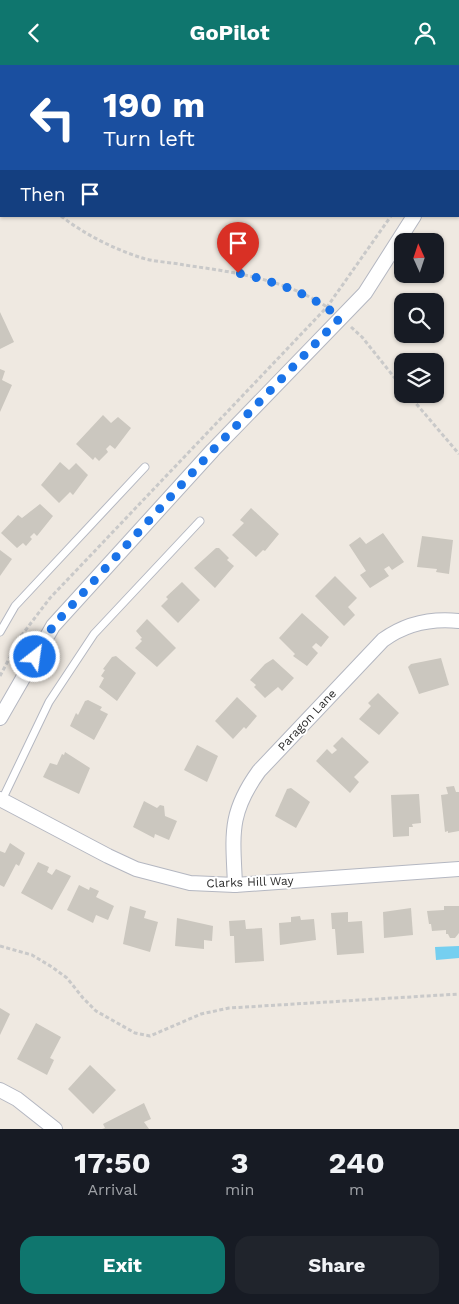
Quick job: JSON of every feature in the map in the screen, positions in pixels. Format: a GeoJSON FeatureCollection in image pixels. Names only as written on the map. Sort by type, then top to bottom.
{"type":"FeatureCollection","features":[{"type":"Feature","properties":{"kind":"street"},"geometry":{"type":"LineString","coordinates":[[0,719],[53,626],[213,450],[365,293],[413,217]]}},
{"type":"Feature","properties":{"kind":"street","name":"Paragon Lane"},"geometry":{"type":"LineString","coordinates":[[235,885],[233,829],[235,815],[246,788],[259,771],[383,640],[403,628],[423,622],[459,621]]}},
{"type":"Feature","properties":{"kind":"street","name":"Clarks Hill Way"},"geometry":{"type":"LineString","coordinates":[[1,800],[136,869],[190,883],[235,885],[459,869]]}},
{"type":"Feature","properties":{"kind":"street"},"geometry":{"type":"LineString","coordinates":[[0,1090],[17,1099],[51,1128]]}},
{"type":"Feature","properties":{"kind":"lane"},"geometry":{"type":"LineString","coordinates":[[0,632],[15,606],[145,467]]}},
{"type":"Feature","properties":{"kind":"lane"},"geometry":{"type":"LineString","coordinates":[[1,800],[49,702],[94,634],[200,521]]}},
{"type":"Feature","properties":{"kind":"path"},"geometry":{"type":"LineString","coordinates":[[62,217],[76,228],[140,258],[238,273],[270,281],[312,297],[327,307],[362,337],[394,377]]}},
{"type":"Feature","properties":{"kind":"path"},"geometry":{"type":"LineString","coordinates":[[0,676],[21,636],[50,598],[327,307],[390,217]]}},
{"type":"Feature","properties":{"kind":"path"},"geometry":{"type":"LineString","coordinates":[[416,403],[459,454]]}},
{"type":"Feature","properties":{"kind":"path"},"geometry":{"type":"LineString","coordinates":[[0,946],[32,955],[67,978],[82,998],[96,1011],[135,1033],[150,1036],[201,1014],[229,1008],[459,994]]}},
{"type":"Feature","properties":{"kind":"water"},"geometry":{"type":"Polygon","coordinates":[[[459,946],[459,958],[436,960],[435,947],[459,946]]]}},
{"type":"Feature","properties":{"kind":"building"},"geometry":{"type":"Polygon","coordinates":[[[0,312],[14,342],[0,349],[0,312]]]}},
{"type":"Feature","properties":{"kind":"building"},"geometry":{"type":"Polygon","coordinates":[[[0,369],[5,371],[2,380],[12,385],[0,412],[0,369]]]}},
{"type":"Feature","properties":{"kind":"building"},"geometry":{"type":"Polygon","coordinates":[[[103,415],[111,423],[118,417],[131,428],[115,449],[110,445],[106,449],[108,452],[99,461],[95,457],[93,460],[76,444],[103,415]]]}},
{"type":"Feature","properties":{"kind":"building"},"geometry":{"type":"Polygon","coordinates":[[[60,462],[69,470],[76,463],[88,475],[73,495],[70,492],[59,503],[41,485],[60,462]]]}},
{"type":"Feature","properties":{"kind":"building"},"geometry":{"type":"Polygon","coordinates":[[[40,504],[53,516],[37,536],[34,533],[30,537],[32,539],[26,546],[23,543],[17,548],[1,533],[18,515],[22,518],[40,504]]]}},
{"type":"Feature","properties":{"kind":"building"},"geometry":{"type":"Polygon","coordinates":[[[251,508],[279,534],[265,551],[263,550],[256,557],[232,535],[244,523],[240,520],[251,508]]]}},
{"type":"Feature","properties":{"kind":"building"},"geometry":{"type":"Polygon","coordinates":[[[383,533],[404,562],[392,570],[389,566],[384,569],[389,576],[370,588],[360,575],[366,571],[349,545],[360,537],[366,544],[383,533]]]}},
{"type":"Feature","properties":{"kind":"building"},"geometry":{"type":"Polygon","coordinates":[[[422,536],[453,540],[449,574],[436,572],[437,569],[417,567],[422,536]]]}},
{"type":"Feature","properties":{"kind":"building"},"geometry":{"type":"Polygon","coordinates":[[[216,548],[219,548],[229,558],[227,560],[234,566],[215,588],[194,568],[216,548]]]}},
{"type":"Feature","properties":{"kind":"building"},"geometry":{"type":"Polygon","coordinates":[[[0,550],[12,559],[0,576],[0,550]]]}},
{"type":"Feature","properties":{"kind":"building"},"geometry":{"type":"Polygon","coordinates":[[[335,576],[357,598],[348,607],[355,615],[344,626],[315,596],[335,576]]]}},
{"type":"Feature","properties":{"kind":"building"},"geometry":{"type":"Polygon","coordinates":[[[182,582],[200,600],[178,623],[161,606],[168,599],[166,597],[182,582]]]}},
{"type":"Feature","properties":{"kind":"building"},"geometry":{"type":"Polygon","coordinates":[[[302,613],[329,637],[321,647],[316,643],[312,647],[318,653],[307,666],[293,656],[295,654],[279,638],[302,613]]]}},
{"type":"Feature","properties":{"kind":"building"},"geometry":{"type":"Polygon","coordinates":[[[147,619],[176,648],[157,667],[135,648],[142,641],[140,639],[142,638],[136,631],[147,619]]]}},
{"type":"Feature","properties":{"kind":"building"},"geometry":{"type":"Polygon","coordinates":[[[116,656],[136,673],[117,701],[99,687],[104,678],[101,676],[105,670],[103,669],[112,657],[116,656]]]}},
{"type":"Feature","properties":{"kind":"building"},"geometry":{"type":"Polygon","coordinates":[[[441,658],[449,685],[419,694],[408,667],[411,664],[441,658]]]}},
{"type":"Feature","properties":{"kind":"building"},"geometry":{"type":"Polygon","coordinates":[[[273,659],[294,678],[282,691],[278,687],[265,698],[250,680],[265,664],[273,659]]]}},
{"type":"Feature","properties":{"kind":"building"},"geometry":{"type":"Polygon","coordinates":[[[378,693],[399,713],[379,735],[359,719],[371,706],[368,703],[378,693]]]}},
{"type":"Feature","properties":{"kind":"building"},"geometry":{"type":"Polygon","coordinates":[[[237,697],[257,716],[246,729],[244,727],[233,739],[215,721],[237,697]]]}},
{"type":"Feature","properties":{"kind":"building"},"geometry":{"type":"Polygon","coordinates":[[[88,700],[102,707],[100,710],[108,714],[94,740],[70,726],[76,713],[78,715],[85,701],[88,700]]]}},
{"type":"Feature","properties":{"kind":"building"},"geometry":{"type":"Polygon","coordinates":[[[342,737],[369,762],[354,777],[359,782],[350,793],[316,761],[327,749],[332,754],[337,750],[333,746],[342,737]]]}},
{"type":"Feature","properties":{"kind":"building"},"geometry":{"type":"Polygon","coordinates":[[[197,745],[218,756],[207,782],[184,770],[197,745]]]}},
{"type":"Feature","properties":{"kind":"building"},"geometry":{"type":"Polygon","coordinates":[[[65,752],[90,768],[79,794],[43,777],[50,763],[57,765],[62,754],[64,755],[65,752]]]}},
{"type":"Feature","properties":{"kind":"building"},"geometry":{"type":"Polygon","coordinates":[[[454,786],[456,792],[459,792],[459,831],[448,833],[448,831],[445,832],[441,795],[448,794],[446,787],[454,786]]]}},
{"type":"Feature","properties":{"kind":"building"},"geometry":{"type":"Polygon","coordinates":[[[291,788],[310,802],[296,828],[275,816],[287,789],[291,788]]]}},
{"type":"Feature","properties":{"kind":"building"},"geometry":{"type":"Polygon","coordinates":[[[419,794],[421,823],[412,824],[413,827],[409,827],[409,836],[393,837],[391,795],[419,794]]]}},
{"type":"Feature","properties":{"kind":"building"},"geometry":{"type":"Polygon","coordinates":[[[144,801],[157,808],[160,805],[164,806],[165,816],[177,821],[169,840],[155,834],[154,838],[133,827],[144,801]]]}},
{"type":"Feature","properties":{"kind":"building"},"geometry":{"type":"Polygon","coordinates":[[[10,843],[25,853],[19,866],[16,864],[4,887],[0,885],[0,851],[5,853],[10,843]]]}},
{"type":"Feature","properties":{"kind":"building"},"geometry":{"type":"Polygon","coordinates":[[[38,862],[49,867],[47,872],[52,875],[56,869],[71,876],[52,910],[21,893],[38,862]]]}},
{"type":"Feature","properties":{"kind":"building"},"geometry":{"type":"Polygon","coordinates":[[[79,885],[89,890],[90,887],[99,891],[96,897],[114,906],[108,920],[96,915],[93,923],[67,910],[79,885]]]}},
{"type":"Feature","properties":{"kind":"building"},"geometry":{"type":"Polygon","coordinates":[[[130,906],[146,911],[144,918],[158,922],[150,952],[123,944],[130,906]]]}},
{"type":"Feature","properties":{"kind":"building"},"geometry":{"type":"Polygon","coordinates":[[[444,906],[459,906],[459,933],[455,938],[450,938],[446,934],[446,930],[432,931],[431,924],[429,924],[427,911],[444,910],[444,906]]]}},
{"type":"Feature","properties":{"kind":"building"},"geometry":{"type":"Polygon","coordinates":[[[411,908],[413,935],[384,938],[383,912],[411,908]]]}},
{"type":"Feature","properties":{"kind":"building"},"geometry":{"type":"Polygon","coordinates":[[[348,912],[348,922],[362,921],[364,953],[337,955],[335,929],[332,929],[331,913],[348,912]]]}},
{"type":"Feature","properties":{"kind":"building"},"geometry":{"type":"Polygon","coordinates":[[[300,916],[301,920],[314,919],[316,940],[280,945],[279,923],[291,922],[291,917],[300,916]]]}},
{"type":"Feature","properties":{"kind":"building"},"geometry":{"type":"Polygon","coordinates":[[[177,918],[213,926],[212,941],[204,940],[204,949],[175,946],[177,918]]]}},
{"type":"Feature","properties":{"kind":"building"},"geometry":{"type":"Polygon","coordinates":[[[245,920],[246,929],[262,928],[264,961],[235,963],[234,936],[230,936],[229,921],[245,920]]]}},
{"type":"Feature","properties":{"kind":"building"},"geometry":{"type":"Polygon","coordinates":[[[0,1008],[10,1014],[0,1035],[0,1008]]]}},
{"type":"Feature","properties":{"kind":"building"},"geometry":{"type":"Polygon","coordinates":[[[36,1023],[61,1037],[50,1058],[54,1060],[47,1075],[17,1059],[36,1023]]]}},
{"type":"Feature","properties":{"kind":"building"},"geometry":{"type":"Polygon","coordinates":[[[90,1065],[116,1090],[93,1114],[68,1089],[90,1065]]]}},
{"type":"Feature","properties":{"kind":"building"},"geometry":{"type":"Polygon","coordinates":[[[144,1103],[151,1119],[144,1122],[149,1129],[102,1129],[105,1128],[103,1124],[144,1103]]]}},
{"type":"Feature","properties":{"kind":"route"},"geometry":{"type":"LineString","coordinates":[[35,657],[53,626],[213,450],[340,318],[312,297],[270,281],[238,273]]}}]}
